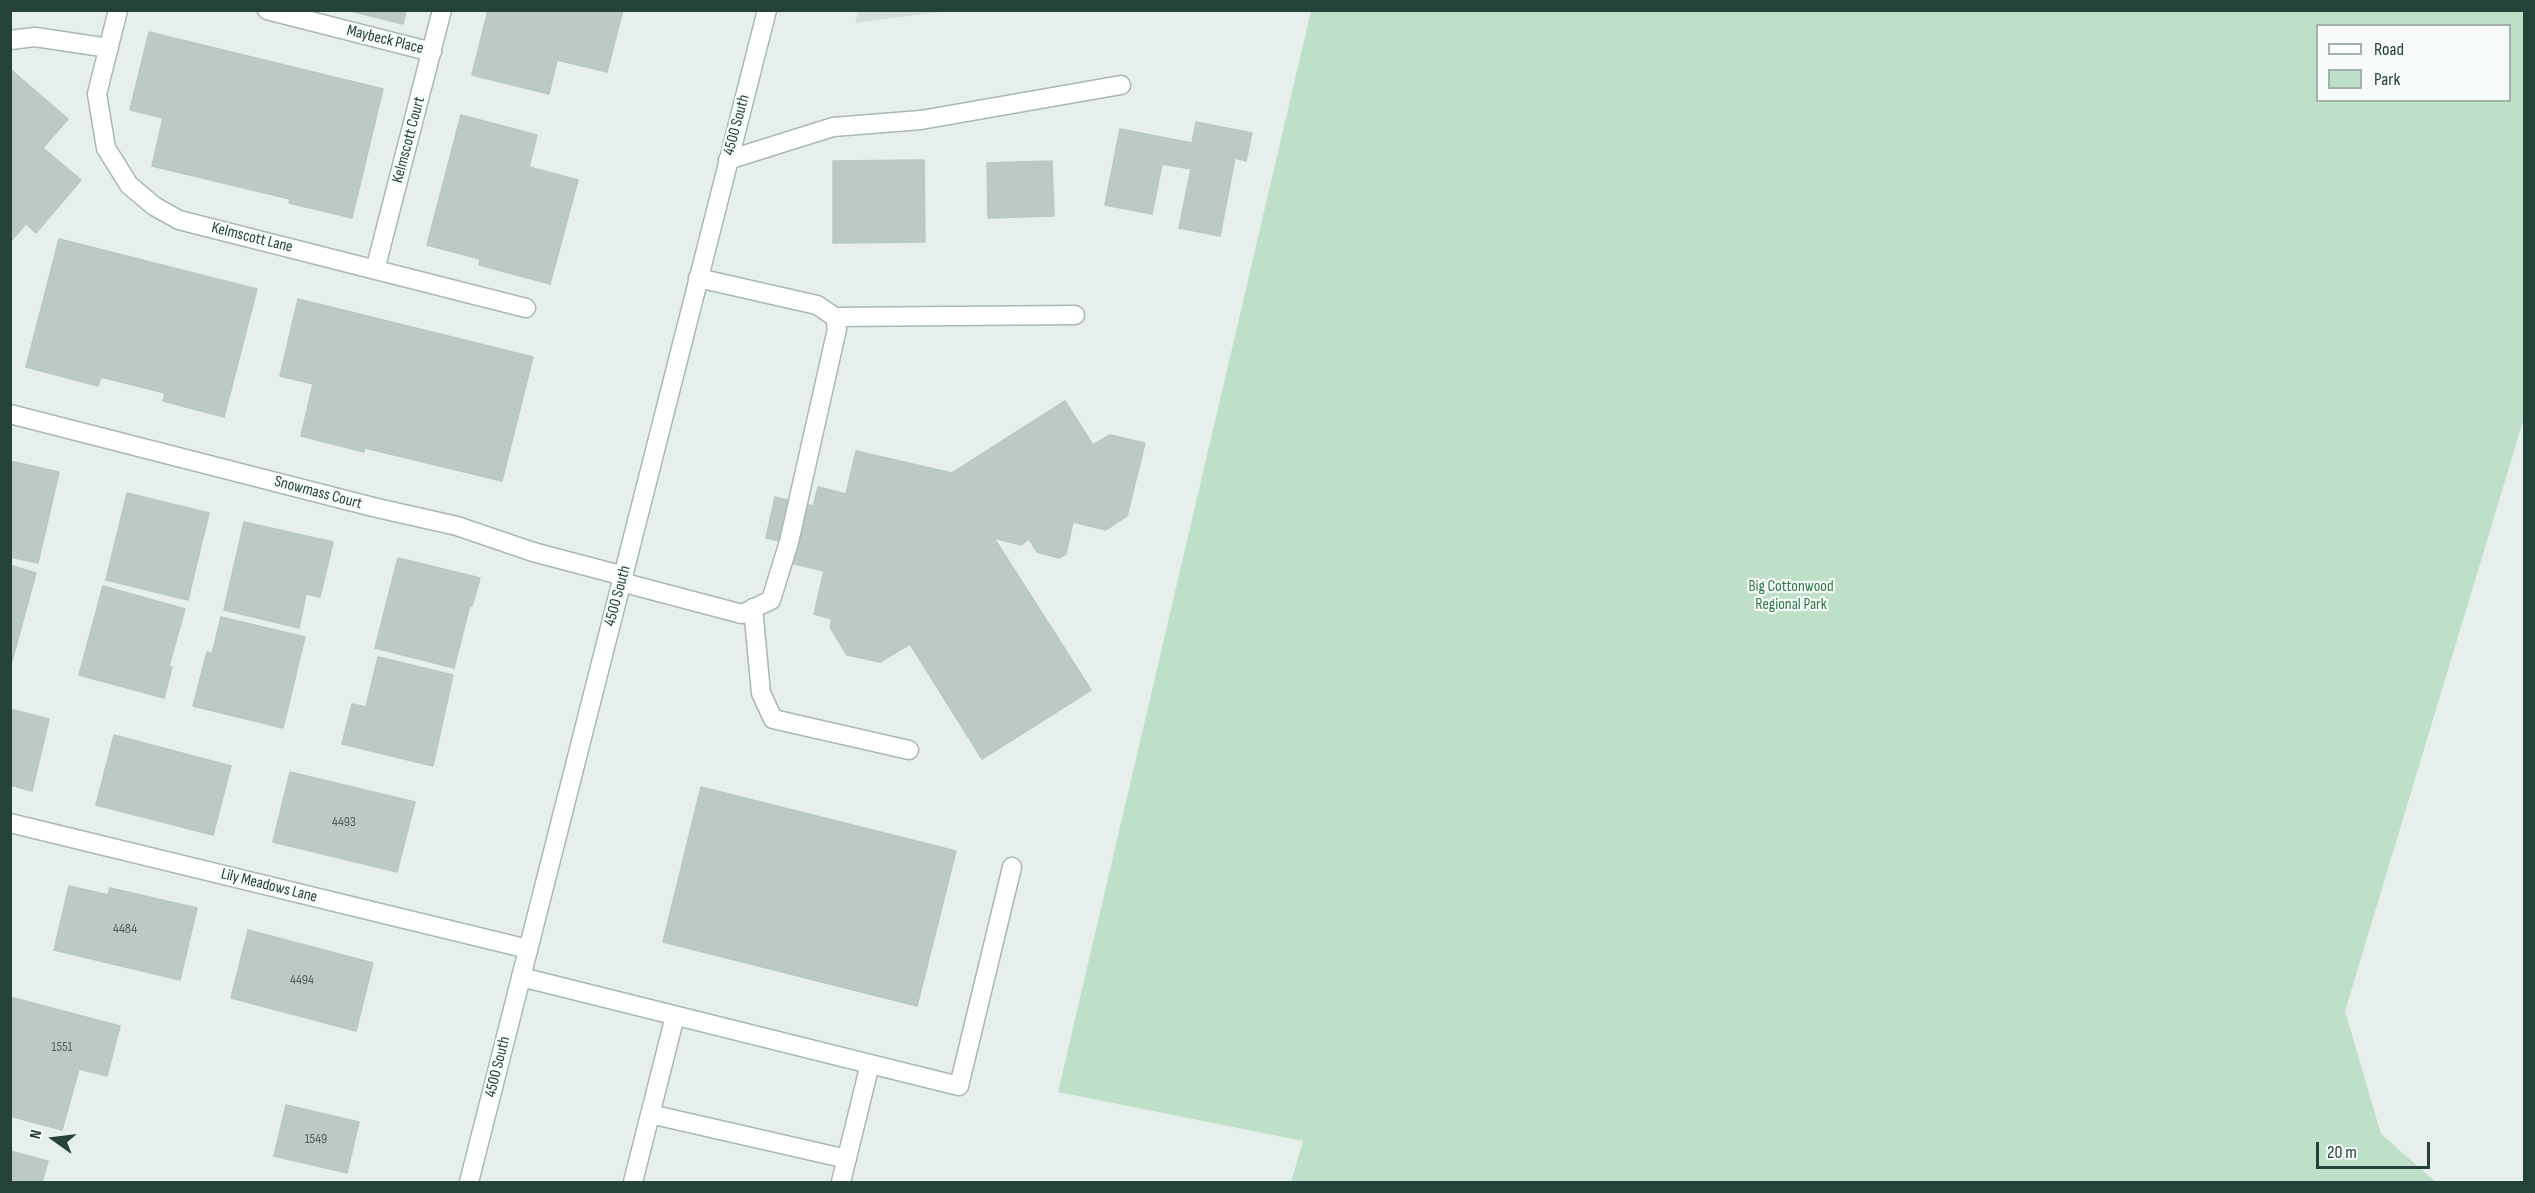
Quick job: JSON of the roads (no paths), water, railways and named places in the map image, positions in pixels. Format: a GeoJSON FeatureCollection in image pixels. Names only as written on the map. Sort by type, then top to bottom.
{"type":"FeatureCollection","features":[{"type":"Feature","properties":{"kind":"street","name":"Kelmscott Lane"},"geometry":{"type":"LineString","coordinates":[[118,10],[97,94],[106,148],[129,185],[154,206],[179,220],[526,308]]}},
{"type":"Feature","properties":{"kind":"street","name":"Maybeck Place"},"geometry":{"type":"LineString","coordinates":[[267,10],[432,52]]}},
{"type":"Feature","properties":{"kind":"street","name":"Kelmscott Court"},"geometry":{"type":"LineString","coordinates":[[375,270],[442,10]]}},
{"type":"Feature","properties":{"kind":"street","name":"4500 South"},"geometry":{"type":"LineString","coordinates":[[469,1182],[767,10]]}},
{"type":"Feature","properties":{"kind":"street"},"geometry":{"type":"LineString","coordinates":[[10,40],[36,37],[109,48]]}},
{"type":"Feature","properties":{"kind":"street"},"geometry":{"type":"LineString","coordinates":[[728,160],[833,128],[921,120],[1121,85]]}},
{"type":"Feature","properties":{"kind":"street"},"geometry":{"type":"LineString","coordinates":[[699,278],[817,305],[835,317],[1075,315]]}},
{"type":"Feature","properties":{"kind":"street"},"geometry":{"type":"LineString","coordinates":[[835,317],[837,329],[789,542],[771,600],[753,608],[761,693],[772,719],[909,750]]}},
{"type":"Feature","properties":{"kind":"street","name":"Snowmass Court"},"geometry":{"type":"LineString","coordinates":[[10,414],[373,507],[457,526],[533,552],[742,614],[753,608]]}},
{"type":"Feature","properties":{"kind":"street","name":"Lily Meadows Lane"},"geometry":{"type":"LineString","coordinates":[[10,823],[528,949]]}},
{"type":"Feature","properties":{"kind":"street"},"geometry":{"type":"LineString","coordinates":[[521,977],[958,1086],[1012,867]]}},
{"type":"Feature","properties":{"kind":"street"},"geometry":{"type":"LineString","coordinates":[[633,1182],[675,1016]]}},
{"type":"Feature","properties":{"kind":"street"},"geometry":{"type":"LineString","coordinates":[[841,1182],[870,1064]]}},
{"type":"Feature","properties":{"kind":"street"},"geometry":{"type":"LineString","coordinates":[[650,1114],[847,1159]]}},
{"type":"Feature","properties":{"kind":"park label","name":"Big Cottonwood Regional Park"},"geometry":{"type":"Point","coordinates":[1791,596]}}]}
